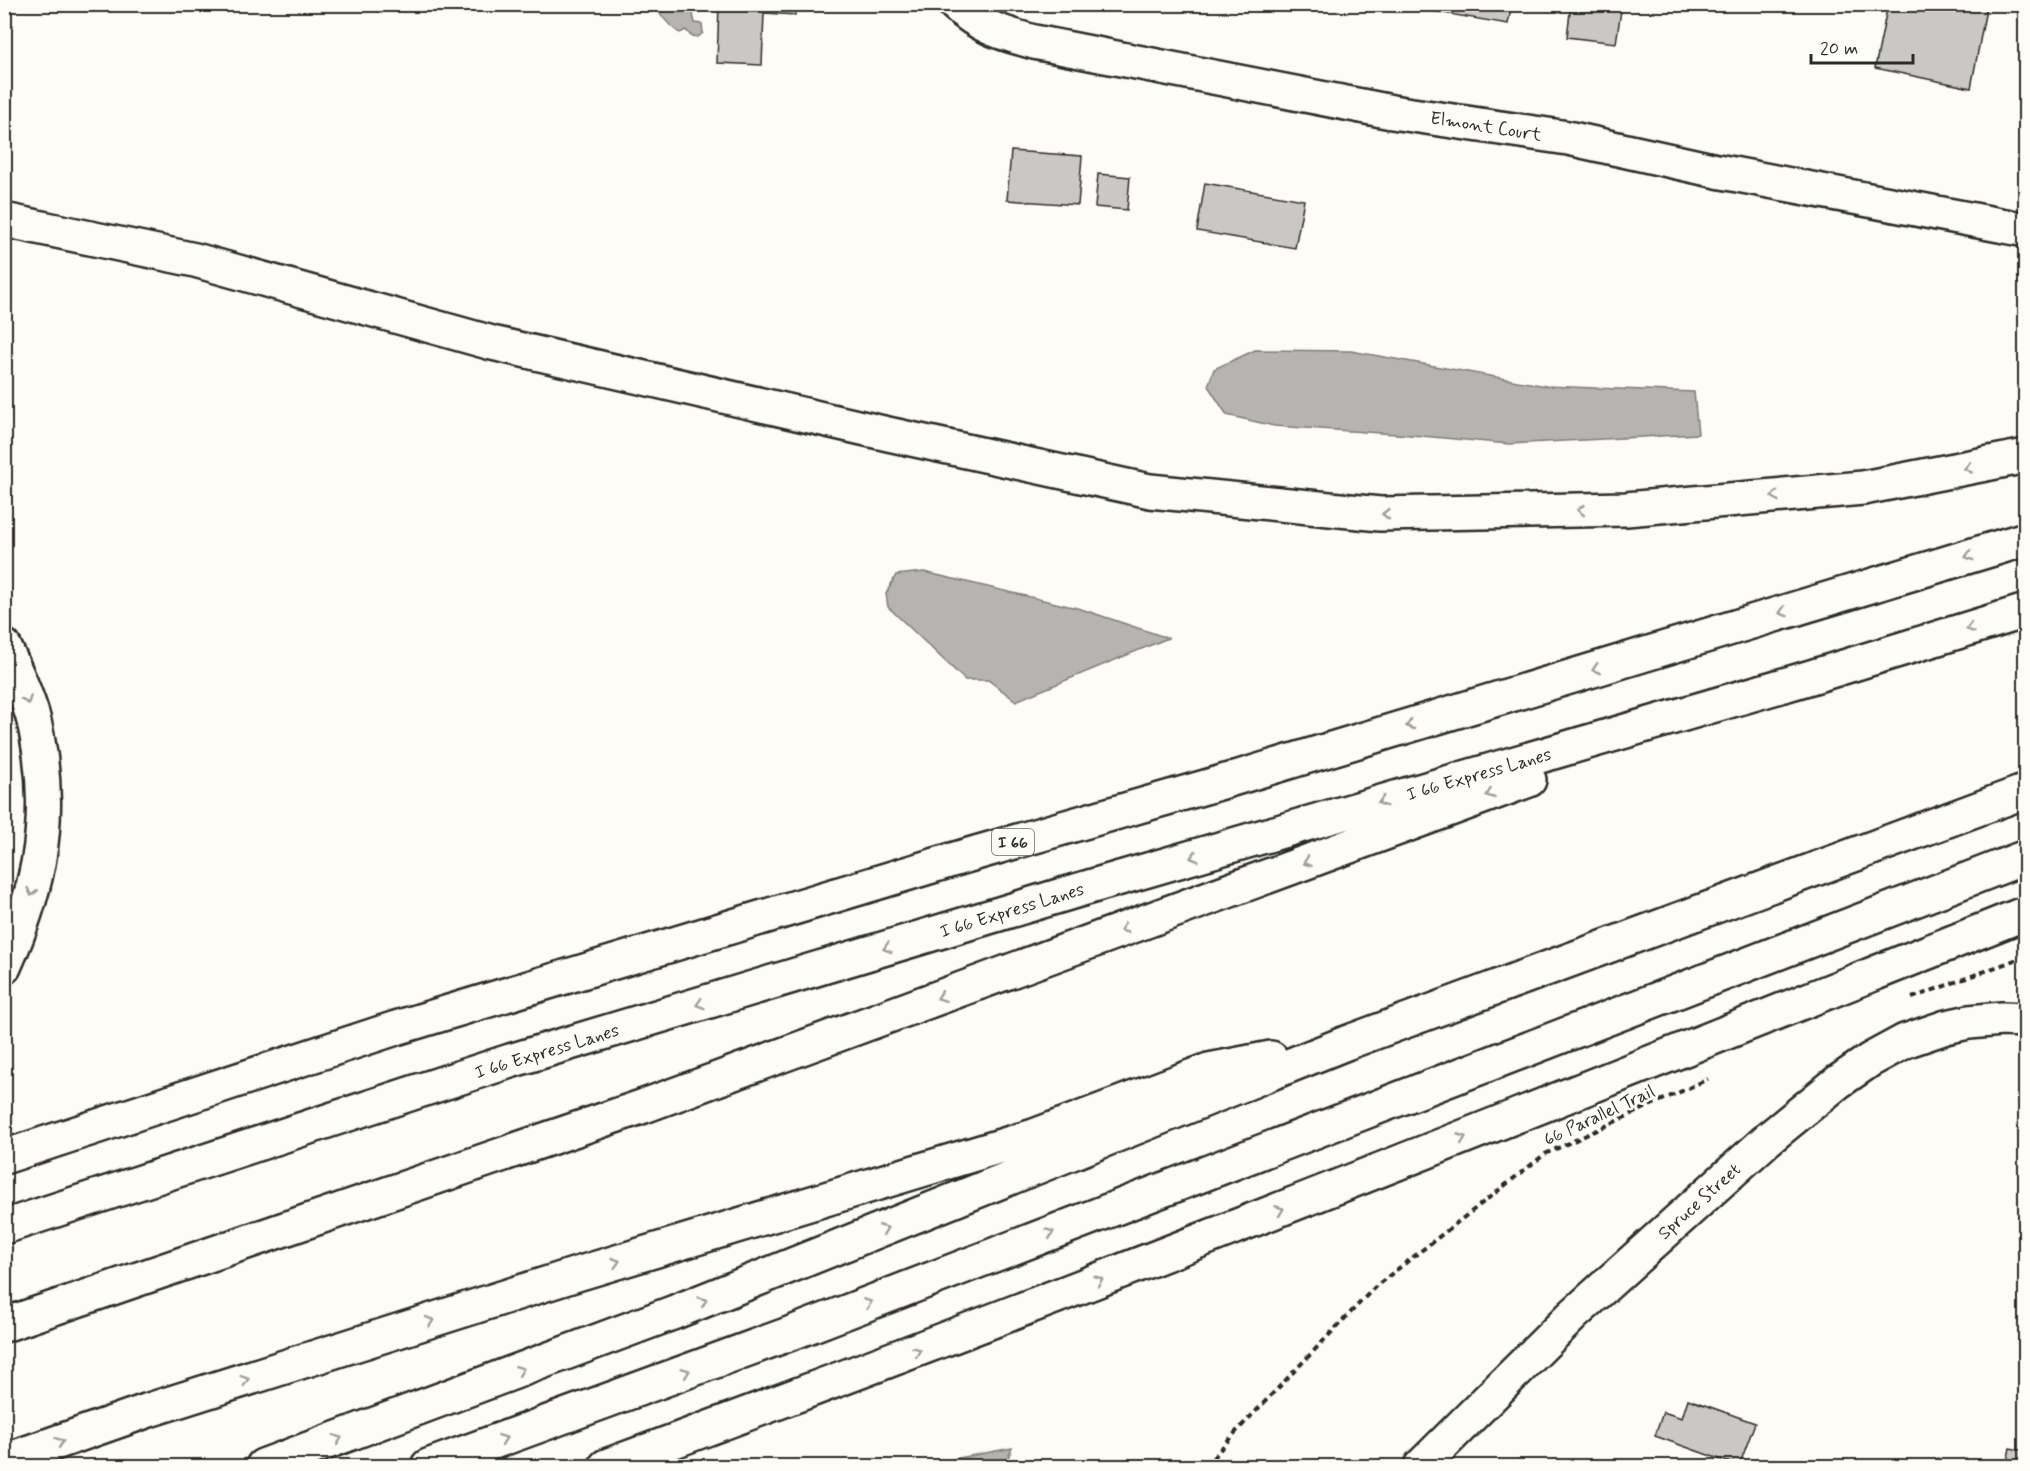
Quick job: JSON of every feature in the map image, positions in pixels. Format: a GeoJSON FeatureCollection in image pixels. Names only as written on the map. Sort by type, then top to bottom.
{"type":"FeatureCollection","features":[{"type":"Feature","properties":{"kind":"main road","name":"Elmont Court"},"geometry":{"type":"LineString","coordinates":[[955,4],[967,16],[991,29],[1034,42],[1392,112],[1568,138],[1717,171],[2025,230]]}},
{"type":"Feature","properties":{"kind":"main road"},"geometry":{"type":"LineString","coordinates":[[4,220],[195,260],[492,343],[888,434],[1150,491],[1380,514],[1626,509],[1863,488],[2025,456]]}},
{"type":"Feature","properties":{"kind":"main road","name":"I 66"},"geometry":{"type":"LineString","coordinates":[[4,1157],[396,1028],[962,857],[1219,783],[2025,539]]}},
{"type":"Feature","properties":{"kind":"main road","name":"I 66 Express Lanes"},"geometry":{"type":"LineString","coordinates":[[4,1227],[510,1061],[1072,892],[1801,680],[2025,611]]}},
{"type":"Feature","properties":{"kind":"main road"},"geometry":{"type":"LineString","coordinates":[[4,646],[20,679],[33,716],[43,774],[44,806],[43,836],[29,907],[4,967]]}},
{"type":"Feature","properties":{"kind":"main road"},"geometry":{"type":"LineString","coordinates":[[4,1325],[644,1106],[1801,680]]}},
{"type":"Feature","properties":{"kind":"main road"},"geometry":{"type":"LineString","coordinates":[[263,1467],[675,1312],[1346,1043],[2025,790]]}},
{"type":"Feature","properties":{"kind":"main road"},"geometry":{"type":"LineString","coordinates":[[428,1467],[800,1330],[2025,856]]}},
{"type":"Feature","properties":{"kind":"main road"},"geometry":{"type":"LineString","coordinates":[[606,1467],[867,1370],[1306,1200],[2025,914]]}},
{"type":"Feature","properties":{"kind":"main road","name":"Spruce Street"},"geometry":{"type":"LineString","coordinates":[[1421,1467],[1573,1315],[1768,1139],[1838,1082],[1870,1060],[1905,1041],[1946,1027],[2002,1019],[2025,1020]]}},
{"type":"Feature","properties":{"kind":"main road"},"geometry":{"type":"LineString","coordinates":[[4,1461],[150,1410],[577,1274],[1034,1136],[1209,1070],[1346,1043]]}},
{"type":"Feature","properties":{"kind":"main road"},"geometry":{"type":"LineString","coordinates":[[642,1467],[867,1370]]}},
{"type":"Feature","properties":{"kind":"path"},"geometry":{"type":"LineString","coordinates":[[1904,1001],[2025,956]]}},
{"type":"Feature","properties":{"kind":"path","name":"66 Parallel Trail"},"geometry":{"type":"LineString","coordinates":[[1206,1467],[1376,1286],[1545,1154],[1718,1075]]}},
{"type":"Feature","properties":{"kind":"shaded area"},"geometry":{"type":"Polygon","coordinates":[[[655,5],[691,5],[695,23],[702,24],[703,33],[698,37],[691,36],[686,30],[680,33],[666,21],[655,5]]]}},
{"type":"Feature","properties":{"kind":"shaded area"},"geometry":{"type":"Polygon","coordinates":[[[1255,350],[1351,351],[1546,386],[1694,392],[1698,434],[1509,444],[1274,426],[1227,415],[1208,386],[1214,369],[1255,350]]]}},
{"type":"Feature","properties":{"kind":"shaded area"},"geometry":{"type":"Polygon","coordinates":[[[924,572],[1081,609],[1168,638],[1016,701],[988,680],[965,680],[888,607],[886,594],[896,575],[924,572]]]}},
{"type":"Feature","properties":{"kind":"shaded area"},"geometry":{"type":"Polygon","coordinates":[[[1012,1448],[1005,1466],[915,1466],[1012,1448]]]}},
{"type":"Feature","properties":{"kind":"building"},"geometry":{"type":"Polygon","coordinates":[[[719,4],[795,4],[795,15],[764,13],[762,65],[717,63],[719,4]]]}},
{"type":"Feature","properties":{"kind":"building"},"geometry":{"type":"Polygon","coordinates":[[[1426,4],[1512,4],[1508,24],[1425,10],[1426,4]]]}},
{"type":"Feature","properties":{"kind":"building"},"geometry":{"type":"Polygon","coordinates":[[[1571,4],[1622,4],[1616,43],[1567,37],[1571,4]]]}},
{"type":"Feature","properties":{"kind":"building"},"geometry":{"type":"Polygon","coordinates":[[[1888,4],[1987,4],[1971,88],[1875,68],[1888,4]]]}},
{"type":"Feature","properties":{"kind":"building"},"geometry":{"type":"Polygon","coordinates":[[[1011,151],[1082,156],[1078,205],[1007,200],[1011,151]]]}},
{"type":"Feature","properties":{"kind":"building"},"geometry":{"type":"Polygon","coordinates":[[[1098,174],[1130,177],[1127,210],[1095,207],[1098,174]]]}},
{"type":"Feature","properties":{"kind":"building"},"geometry":{"type":"Polygon","coordinates":[[[1205,183],[1304,200],[1295,248],[1197,231],[1205,183]]]}},
{"type":"Feature","properties":{"kind":"building"},"geometry":{"type":"Polygon","coordinates":[[[1688,1399],[1755,1423],[1739,1466],[1655,1436],[1663,1412],[1682,1418],[1688,1399]]]}},
{"type":"Feature","properties":{"kind":"building"},"geometry":{"type":"Polygon","coordinates":[[[2010,1448],[2026,1451],[2026,1466],[2006,1466],[2010,1448]]]}}]}
